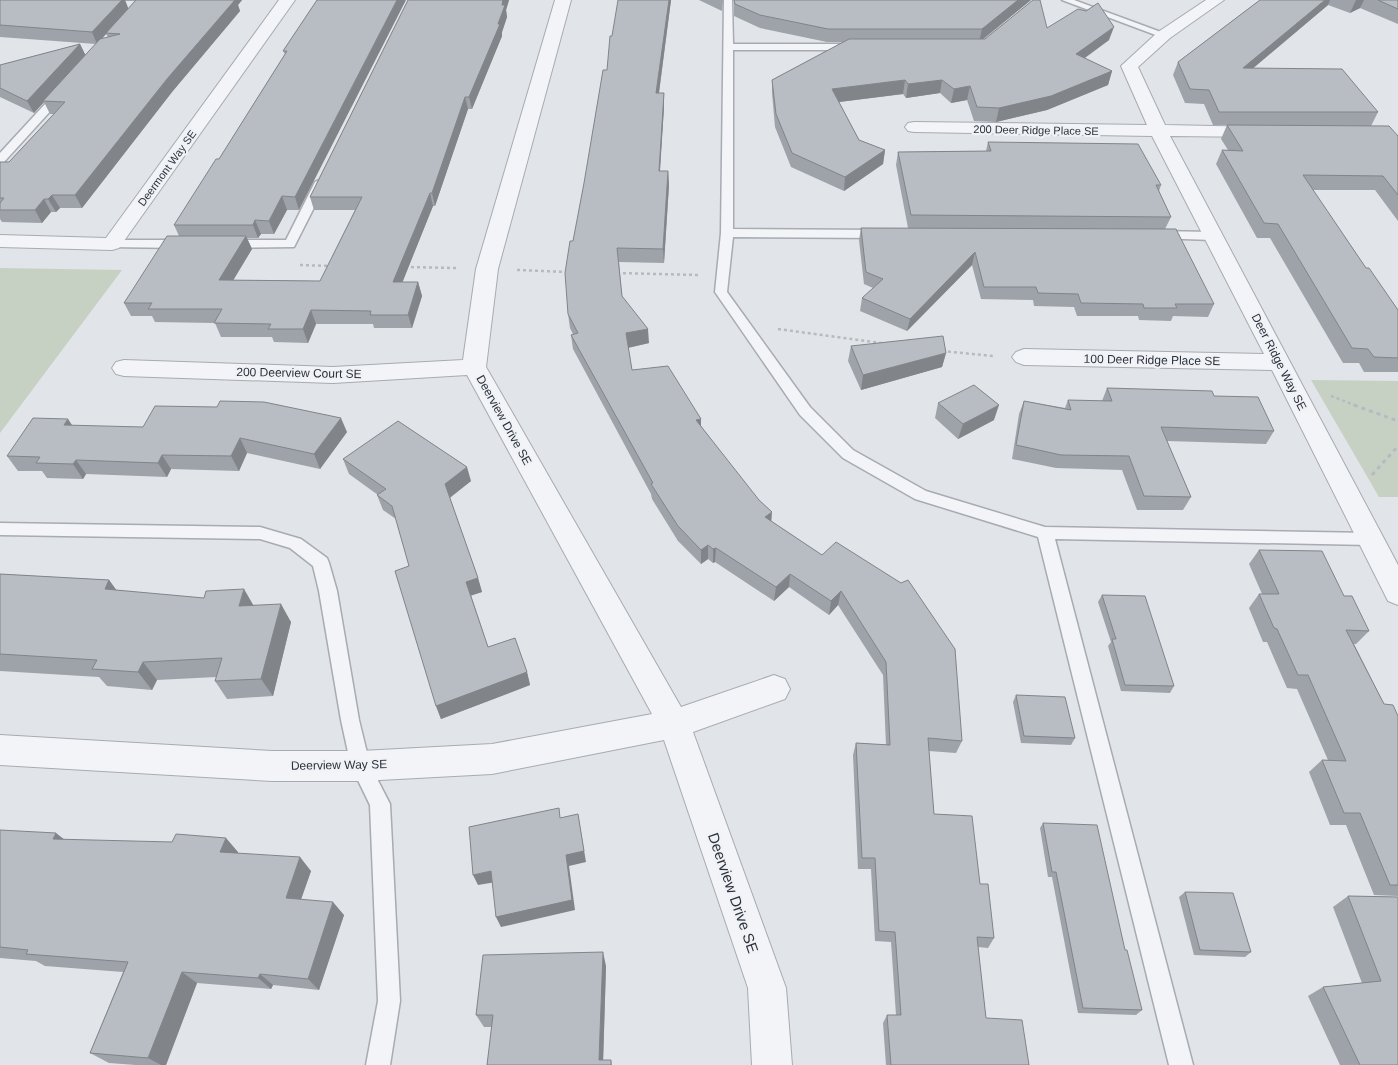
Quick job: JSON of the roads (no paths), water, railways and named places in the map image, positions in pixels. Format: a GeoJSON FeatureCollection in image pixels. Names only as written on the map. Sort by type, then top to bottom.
{"type":"FeatureCollection","features":[{"type":"Feature","properties":{"kind":"street","name":"Deermont Way SE"},"geometry":{"type":"LineString","coordinates":[[112,244],[287,0]]}},
{"type":"Feature","properties":{"kind":"street","name":"Deerview Drive SE"},"geometry":{"type":"LineString","coordinates":[[563,0],[487,270],[474,367],[674,724],[767,988],[772,1065]]}},
{"type":"Feature","properties":{"kind":"street","name":"Deer Ridge Way SE"},"geometry":{"type":"LineString","coordinates":[[1216,0],[1164,36],[1129,66],[1158,132],[1280,362],[1398,593]]}},
{"type":"Feature","properties":{"kind":"street","name":"200 Deer Ridge Place SE"},"geometry":{"type":"LineString","coordinates":[[914,127],[1158,132]]}},
{"type":"Feature","properties":{"kind":"street"},"geometry":{"type":"LineString","coordinates":[[1158,132],[1278,132]]}},
{"type":"Feature","properties":{"kind":"street"},"geometry":{"type":"LineString","coordinates":[[0,241],[112,244]]}},
{"type":"Feature","properties":{"kind":"street","name":"100 Deer Ridge Place SE"},"geometry":{"type":"LineString","coordinates":[[1024,357],[1280,362]]}},
{"type":"Feature","properties":{"kind":"street","name":"200 Deerview Court SE"},"geometry":{"type":"LineString","coordinates":[[124,368],[333,375],[474,367]]}},
{"type":"Feature","properties":{"kind":"street"},"geometry":{"type":"LineString","coordinates":[[674,724],[774,689]]}},
{"type":"Feature","properties":{"kind":"street","name":"Deerview Way SE"},"geometry":{"type":"LineString","coordinates":[[0,750],[272,766],[361,766],[492,759],[674,724]]}},
{"type":"Feature","properties":{"kind":"lane"},"geometry":{"type":"LineString","coordinates":[[728,0],[727,233],[721,292],[806,411],[848,454],[921,495],[1045,533],[1370,539]]}},
{"type":"Feature","properties":{"kind":"lane"},"geometry":{"type":"LineString","coordinates":[[1066,0],[1164,36]]}},
{"type":"Feature","properties":{"kind":"lane"},"geometry":{"type":"LineString","coordinates":[[728,47],[865,47]]}},
{"type":"Feature","properties":{"kind":"lane"},"geometry":{"type":"LineString","coordinates":[[0,160],[66,87]]}},
{"type":"Feature","properties":{"kind":"lane"},"geometry":{"type":"LineString","coordinates":[[211,244],[290,244],[325,174]]}},
{"type":"Feature","properties":{"kind":"lane"},"geometry":{"type":"LineString","coordinates":[[727,233],[895,234]]}},
{"type":"Feature","properties":{"kind":"lane"},"geometry":{"type":"LineString","coordinates":[[1143,235],[1212,236]]}},
{"type":"Feature","properties":{"kind":"lane"},"geometry":{"type":"LineString","coordinates":[[112,244],[191,244]]}},
{"type":"Feature","properties":{"kind":"lane"},"geometry":{"type":"LineString","coordinates":[[0,530],[260,533],[296,543],[321,563],[328,591],[350,720],[361,766],[380,804],[389,1000],[378,1065]]}},
{"type":"Feature","properties":{"kind":"lane"},"geometry":{"type":"LineString","coordinates":[[1045,533],[1182,1065]]}}]}
